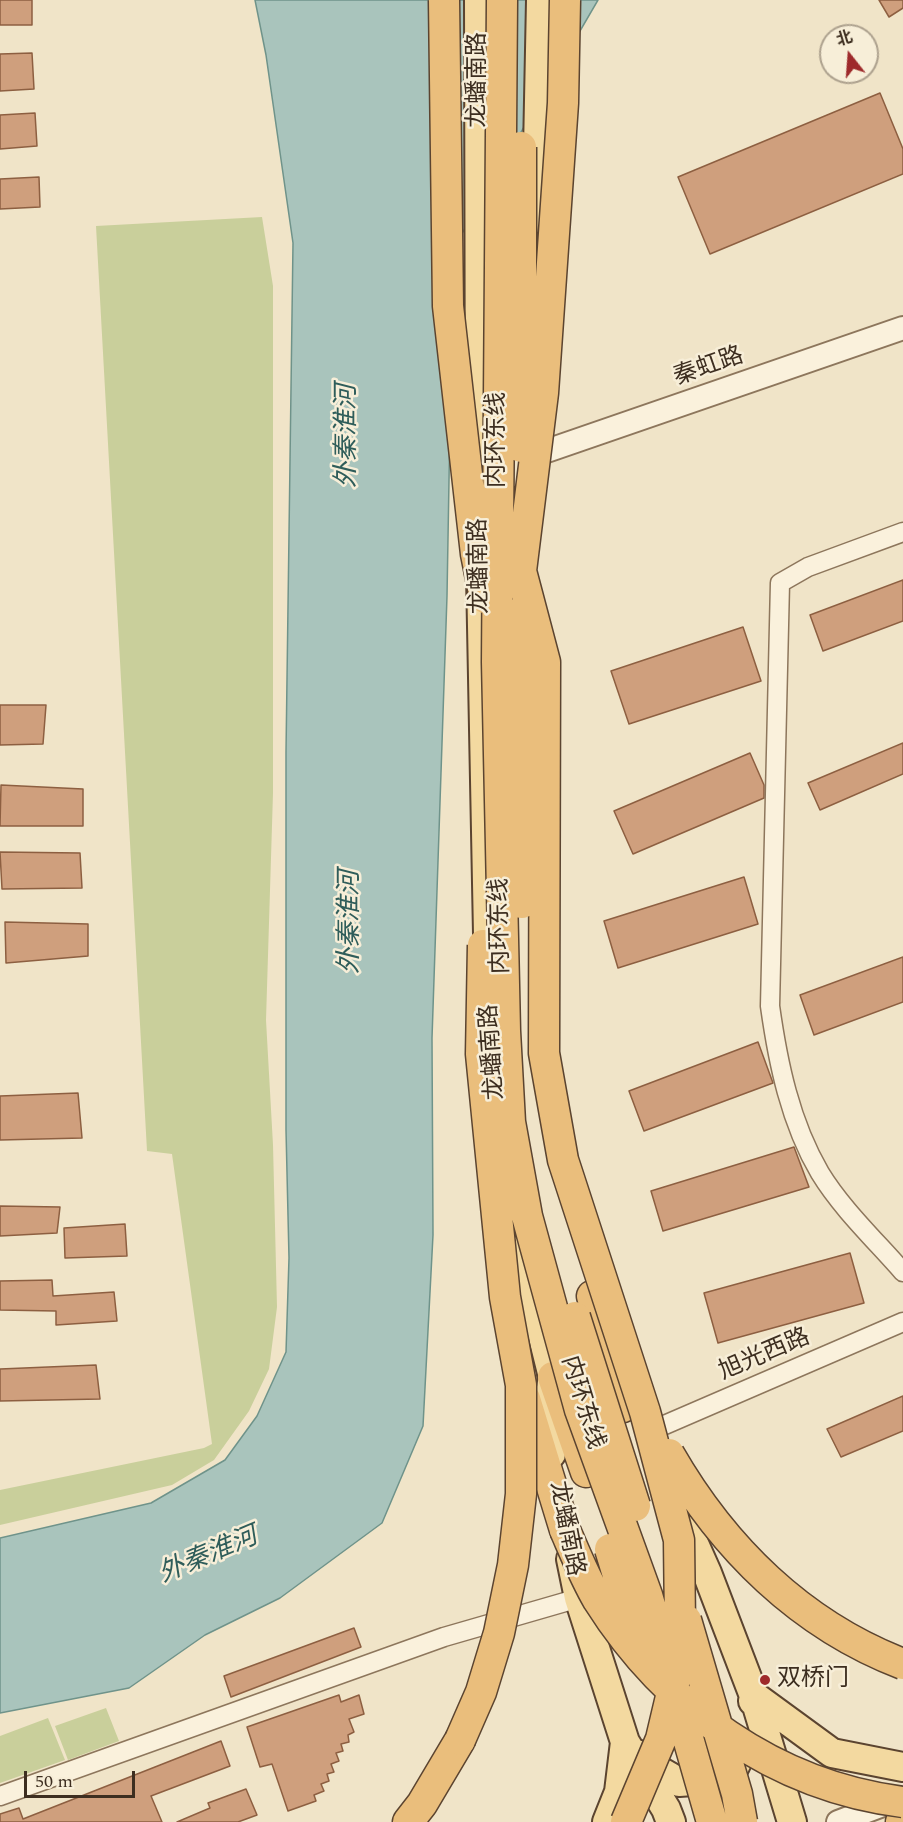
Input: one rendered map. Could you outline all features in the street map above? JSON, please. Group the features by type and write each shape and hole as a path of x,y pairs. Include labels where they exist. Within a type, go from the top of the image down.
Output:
{"highway":[{"path":"444,0 448,306 476,554 497,662"},
{"name":"内环东线","path":"502,0 497,662 505,1031 510,1122 527,1215 580,1410 647,1595 712,1822"},
{"name":"内环东线","path":"522,0 521,571 525,1087 537,1174 575,1316 621,1459 727,1822"},
{"path":"565,0 563,103 546,359 521,571 545,662 544,1053 562,1160 638,1417 737,1794 742,1822"},
{"path":"498,782 484,882 481,1054 505,1297 521,1385 565,1530 597,1597 620,1632 648,1666 691,1710 744,1747 798,1775 847,1791 903,1802"},
{"path":"592,1296 638,1417 679,1540 680,1624 674,1684 661,1739 626,1822"},
{"path":"553,1377 586,1472 652,1687 697,1822"},
{"path":"408,1822 422,1804 460,1740 481,1692 499,1634 513,1565 521,1494 521,1385"},
{"path":"638,1417 725,1537 756,1570 789,1600 830,1629 903,1664"}],"main road":[{"name":"龙蟠南路","path":"479,0 479,457 482,724 492,1064 514,1222 553,1377 546,1416 555,1483 579,1598 625,1742 666,1809 671,1822"},
{"name":"龙蟠南路","path":"541,0 532,456 529,896 536,974 539,1104 559,1194 592,1296"},
{"path":"479,457 532,456"},
{"path":"638,1417 707,1573 754,1696 792,1822"},
{"path":"625,1742 660,1772 679,1782 707,1780 735,1766 748,1738 754,1696"},
{"path":"754,1696 832,1753 903,1767"},
{"path":"607,1822 619,1792 625,1742"}],"street":[{"name":"秦虹路","path":"532,456 903,328"},
{"path":"903,532 808,567 780,583 770,1006 776,1048 794,1119 820,1173 903,1272"},
{"name":"旭光西路","path":"638,1417 903,1322"},
{"path":"0,1796 444,1637 579,1598"},
{"path":"838,1822 903,1797"}],"green space":[{"path":"262,217 273,286 273,793 266,1020 273,1145 277,1307 269,1369 249,1411 214,1460 172,1485 0,1525 0,1490 204,1448 212,1444 172,1154 147,1151 96,226"},
{"path":"106,1708 119,1741 68,1760 55,1726"},
{"path":"48,1718 65,1760 0,1783 0,1736"}],"water":[{"name":"外秦淮河","path":"255,0 598,0 453,249 447,596 432,1038 433,1235 423,1426 382,1523 280,1598 205,1635 129,1688 0,1713 0,1538 151,1503 225,1460 257,1416 286,1352 289,1258 286,1130 286,752 293,243 266,55"}],"building":[{"path":"0,0 32,0 32,25 0,25"},
{"path":"879,0 903,0 903,8 889,17"},
{"path":"32,53 34,89 0,91 0,54"},
{"path":"880,93 903,149 903,174 710,254 678,177"},
{"path":"35,113 37,146 0,149 0,115"},
{"path":"39,177 40,207 0,209 0,179"},
{"path":"903,580 903,621 823,651 810,615"},
{"path":"743,627 761,681 629,724 611,671"},
{"path":"0,705 46,705 43,744 0,745"},
{"path":"903,743 903,774 820,810 808,783"},
{"path":"750,753 764,785 764,798 633,854 614,811"},
{"path":"1,785 83,789 83,826 0,826"},
{"path":"0,852 80,853 82,888 2,889"},
{"path":"744,877 758,924 618,968 604,921"},
{"path":"5,922 88,924 88,956 6,963"},
{"path":"903,957 903,1002 814,1035 800,995"},
{"path":"758,1042 773,1083 644,1131 629,1091"},
{"path":"78,1093 82,1138 0,1140 0,1096"},
{"path":"794,1147 809,1187 663,1231 651,1191"},
{"path":"0,1206 60,1207 57,1233 0,1236"},
{"path":"125,1224 127,1256 65,1258 64,1228"},
{"path":"850,1253 864,1303 718,1343 704,1293"},
{"path":"52,1280 53,1296 114,1292 117,1321 56,1325 56,1311 0,1310 0,1281"},
{"path":"96,1365 100,1399 0,1401 0,1369"},
{"path":"903,1396 903,1431 841,1457 827,1429"},
{"path":"354,1628 361,1647 231,1697 224,1676"},
{"path":"339,1695 341,1702 359,1695 364,1714 349,1719 354,1732 348,1735 349,1742 341,1744 343,1751 336,1753 339,1761 331,1764 334,1772 327,1774 329,1781 321,1784 324,1791 314,1795 316,1801 288,1811 272,1764 260,1767 247,1727"},
{"path":"221,1741 230,1766 151,1796 162,1822 0,1822 0,1814 19,1808 23,1819"},
{"path":"246,1789 257,1815 238,1822 177,1822 210,1808 208,1803"}],"place":[{"name":"双桥门","path":"765,1680"}]}
